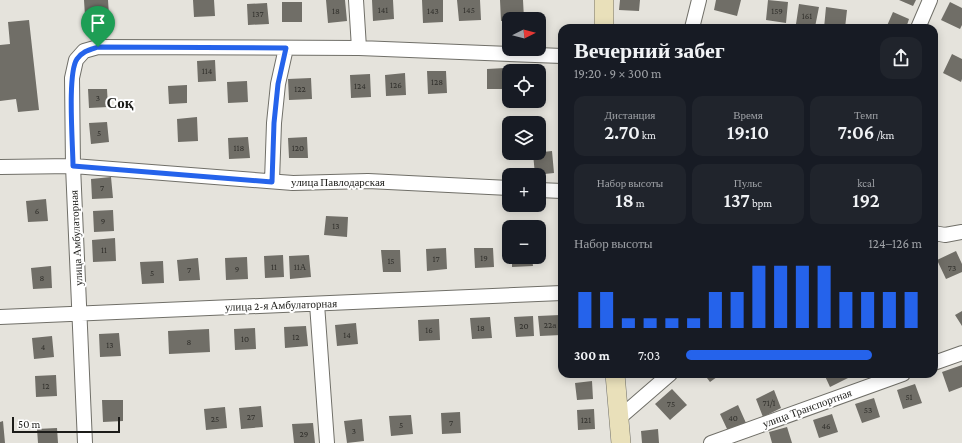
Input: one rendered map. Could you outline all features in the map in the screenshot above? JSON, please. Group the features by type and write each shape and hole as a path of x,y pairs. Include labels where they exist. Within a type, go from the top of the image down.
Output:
{"main road":[{"path":"604,0 604,24"},
{"path":"615,378 620,443"}],"street":[{"path":"356,0 359,48"},
{"path":"693,24 699,0"},
{"path":"920,24 930,0"},
{"name":"улица Амбулаторная","path":"86,443 73,166 72,78 76,60 84,51 98,47 286,48"},
{"path":"272,182 274,123 278,84 286,48 359,48 558,56"},
{"name":"улица Павлодарская","path":"0,167 73,166 272,182 293,183 368,181 502,188"},
{"path":"546,190 558,191"},
{"path":"938,234 945,235 962,232"},
{"name":"улица 2-я Амбулаторная","path":"0,317 558,293"},
{"path":"317,304 327,443"},
{"path":"938,362 962,353"},
{"path":"618,419 665,378"},
{"name":"улица Транспортная","path":"711,443 892,378"}],"building":[{"path":"84,0 108,0 110,31 86,32"},
{"path":"193,0 214,0 215,16 194,17"},
{"path":"326,0 345,0 347,21 328,23"},
{"path":"372,0 393,0 394,19 373,21"},
{"path":"422,0 443,0 443,22 423,23"},
{"path":"457,0 480,0 481,20 459,21"},
{"path":"500,0 523,0 524,12 502,12 501,21"},
{"path":"620,0 640,0 639,11 619,10"},
{"path":"716,0 741,0 737,16 714,10"},
{"path":"768,0 788,2 786,23 766,20"},
{"path":"899,0 916,0 913,6"},
{"path":"282,2 302,2 302,22 282,22"},
{"path":"950,2 962,8 962,25 960,29 941,20"},
{"path":"267,3 269,24 248,25 247,4"},
{"path":"799,4 819,7 816,24 796,24"},
{"path":"826,7 847,10 845,24 824,24"},
{"path":"893,12 909,19 907,24 888,24"},
{"path":"29,20 39,110 18,112 16,99 0,101 0,45 10,44 8,22"},
{"path":"952,54 962,59 961,82 943,73"},
{"path":"215,60 216,81 198,82 197,61"},
{"path":"502,68 502,89 487,89 487,69"},
{"path":"427,71 446,71 447,93 428,94"},
{"path":"405,73 406,95 386,96 385,75"},
{"path":"370,74 371,97 351,98 350,75"},
{"path":"311,78 312,99 289,100 288,79"},
{"path":"247,81 248,102 228,103 227,82"},
{"path":"187,85 187,103 169,104 168,86"},
{"path":"88,89 107,89 108,107 89,108"},
{"path":"197,117 198,141 178,142 177,119"},
{"path":"107,122 109,142 91,144 89,123"},
{"path":"248,137 250,158 229,159 228,138"},
{"path":"307,137 308,158 289,158 288,138"},
{"path":"552,151 554,173 546,174 546,168 534,168 534,160 546,160 546,152"},
{"path":"111,177 113,198 92,199 91,179"},
{"path":"46,199 48,221 28,222 26,201"},
{"path":"113,210 114,231 94,232 93,211"},
{"path":"326,216 348,217 347,237 324,235"},
{"path":"115,238 116,261 93,262 92,240"},
{"path":"446,248 447,269 427,271 426,249"},
{"path":"474,248 493,248 494,267 475,268"},
{"path":"381,250 400,250 401,272 383,272"},
{"path":"956,251 962,264 962,272 946,279 938,260"},
{"path":"283,255 284,277 265,278 264,256"},
{"path":"309,255 311,277 290,279 289,256"},
{"path":"247,257 248,279 226,280 225,258"},
{"path":"198,258 200,280 179,281 177,260"},
{"path":"163,261 164,283 142,284 140,262"},
{"path":"512,264 533,264 533,266 512,267"},
{"path":"51,266 52,288 33,289 31,268"},
{"path":"962,311 962,326 955,315"},
{"path":"558,315 558,335 540,336 538,316"},
{"path":"533,316 534,336 516,337 514,317"},
{"path":"490,317 492,338 472,339 470,318"},
{"path":"439,319 440,340 419,341 418,320"},
{"path":"356,323 358,344 337,346 335,325"},
{"path":"306,326 308,346 285,348 284,327"},
{"path":"255,328 256,349 235,350 234,329"},
{"path":"209,329 210,352 169,354 168,331"},
{"path":"119,333 121,356 100,357 99,334"},
{"path":"52,336 54,357 34,359 32,338"},
{"path":"962,365 962,387 949,392 942,372"},
{"path":"56,375 57,396 36,397 35,376"},
{"path":"707,378 716,378 710,382"},
{"path":"826,378 848,378 830,387"},
{"path":"592,381 593,399 577,400 575,383"},
{"path":"915,384 922,403 903,409 897,390"},
{"path":"672,389 687,405 670,420 655,404"},
{"path":"774,390 781,408 763,417 756,399"},
{"path":"874,398 880,417 862,423 855,404"},
{"path":"102,400 123,400 123,421 103,422"},
{"path":"738,405 746,423 728,431 720,414"},
{"path":"261,406 263,427 241,429 239,408"},
{"path":"225,407 227,428 206,430 204,409"},
{"path":"594,409 595,429 578,430 577,410"},
{"path":"460,412 461,433 442,434 441,413"},
{"path":"832,414 838,432 819,438 813,420"},
{"path":"411,415 413,434 391,436 389,416"},
{"path":"362,419 364,441 347,443 344,421"},
{"path":"3,421 5,443 0,443 0,422"},
{"path":"313,423 315,443 294,443 292,424"},
{"path":"787,427 792,443 772,443 769,432"},
{"path":"57,428 58,443 38,443 37,429"},
{"path":"658,429 659,443 642,443 641,431"}],"district":[{"name":"Соқ","path":"120,103"}],"route":[{"path":"98,47 286,48 278,84 274,123 272,182 73,166 72,78 76,60 84,51 98,47"}]}
